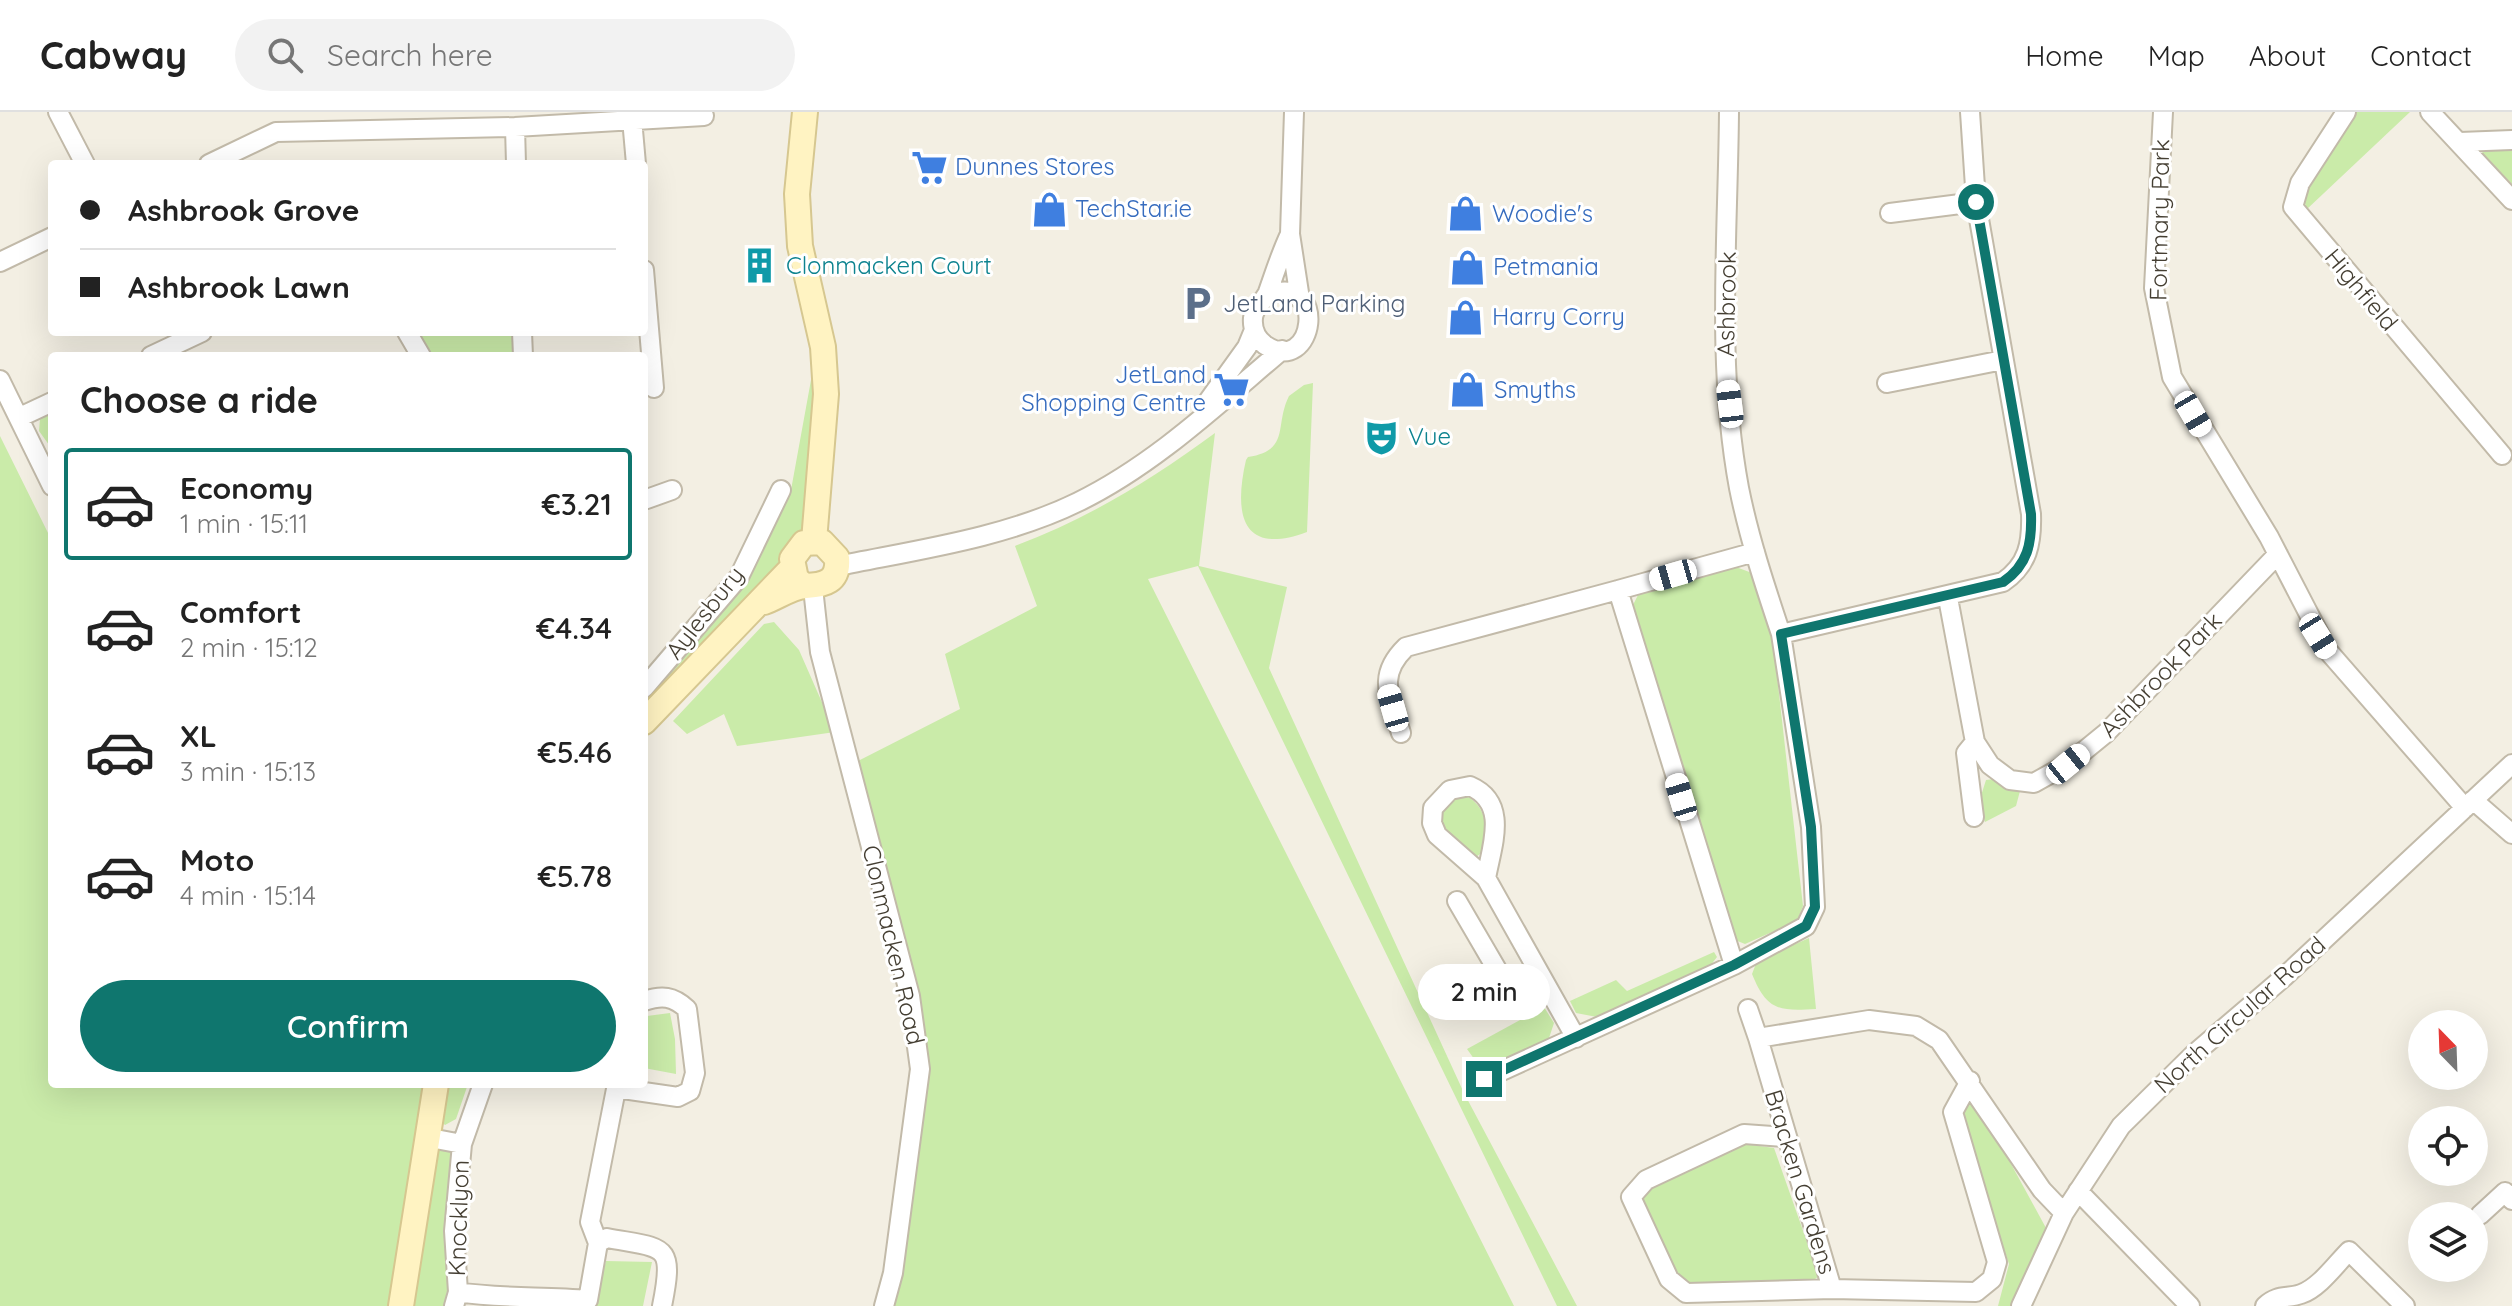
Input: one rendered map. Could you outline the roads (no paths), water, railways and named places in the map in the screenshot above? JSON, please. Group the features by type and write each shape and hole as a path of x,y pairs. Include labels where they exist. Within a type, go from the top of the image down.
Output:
{"street":[{"path":"58,112 83,160"},
{"path":"805,112 797,194 800,246 823,347 826,394 814,541"},
{"path":"838,566 1016,526 1077,503 1143,463 1282,350 1296,346 1308,333 1310,314 1300,299 1290,234 1294,112"},
{"name":"Ashbrook","path":"1484,1079 1734,965 1806,926 1815,907 1811,827 1781,634 1755,552 1739,487 1727,376 1729,112"},
{"path":"1781,634 1948,598 2003,582 2016,573 2030,548 2031,514 1976,202 1970,112"},
{"name":"Fortmary Park","path":"2163,112 2154,281 2167,362 2180,392 2278,554 2328,651 2469,804 2512,834"},
{"name":"Highfield","path":"2346,112 2300,183 2293,207 2502,455"},
{"path":"2430,112 2512,200"},
{"path":"246,156 276,132 515,127 704,116"},
{"path":"632,119 636,160"},
{"path":"515,127 516,160"},
{"path":"2460,142 2512,140"},
{"path":"1890,213 1976,202"},
{"path":"1185,431 1218,390 1254,330 1253,316 1266,296 1290,234"},
{"path":"0,262 48,239"},
{"path":"1266,296 1282,292 1300,299"},
{"path":"648,317 654,388"},
{"path":"1254,330 1269,348 1282,350"},
{"path":"1887,383 2003,360"},
{"path":"0,380 48,472"},
{"path":"20,417 48,404"},
{"path":"648,499 672,490"},
{"name":"Aylesbury","path":"648,683 739,577 781,490"},
{"path":"803,581 796,550 814,541 828,546 838,566"},
{"path":"1401,733 1386,682 1391,662 1406,647 1755,552"},
{"name":"Ashbrook Park","path":"1990,765 2010,780 2034,783 2068,764 2106,733 2278,554"},
{"path":"648,718 758,604 803,581 830,582 838,566"},
{"name":"Clonmacken Road","path":"803,581 910,996 920,1069 893,1273 884,1306"},
{"path":"1618,590 1734,965"},
{"path":"1948,598 1975,742 1990,765 1970,787"},
{"path":"1974,817 1966,753 1975,742"},
{"name":"North Circular Road","path":"2021,1306 2064,1213 2121,1126 2512,764"},
{"path":"1486,878 1497,820 1490,800 1470,786 1450,790 1433,808 1432,823 1437,835 1486,878 1576,1038"},
{"path":"1457,901 1520,1009"},
{"path":"1488,955 1520,937"},
{"name":"Knocklyon","path":"627,1088 678,1097 690,1091 695,1073 687,1009 676,999 657,996 648,999"},
{"name":"Bracken Gardens","path":"1748,1009 1832,1289 1976,1292 1992,1279 1997,1262 1953,1112 1970,1081"},
{"path":"1758,1038 1869,1020 1916,1026 1939,1040 2042,1190 2064,1213"},
{"path":"401,1306 425,1137 435,1088"},
{"name":"Knocklyon","path":"482,1088 462,1144 454,1231 456,1299 527,1294 587,1303 598,1243 590,1222 616,1088"},
{"path":"1785,1137 1744,1134 1646,1180 1631,1197 1669,1279 1686,1293 1832,1289"},
{"name":"Knocklyon","path":"425,1137 462,1144"},
{"path":"2078,1191 2190,1306"},
{"path":"2488,1209 2510,1192"},
{"path":"598,1243 607,1238 657,1247 665,1254 670,1267 662,1306"},
{"path":"2265,1306 2279,1296 2299,1295 2309,1289 2349,1251 2405,1306"}],"place":[{"name":"Dunnes Stores","path":"929,167"},
{"name":"TechStar.ie","path":"1049,209"},
{"name":"Woodie's","path":"1466,214"},
{"name":"Clonmacken Court","path":"760,266"},
{"name":"Petmania","path":"1467,267"},
{"name":"JetLand Parking","path":"1197,304"},
{"name":"Harry Corry","path":"1466,317"},
{"name":"JetLand Shopping Centre","path":"1232,389"},
{"name":"Smyths","path":"1468,390"},
{"name":"Vue","path":"1382,437"}]}
